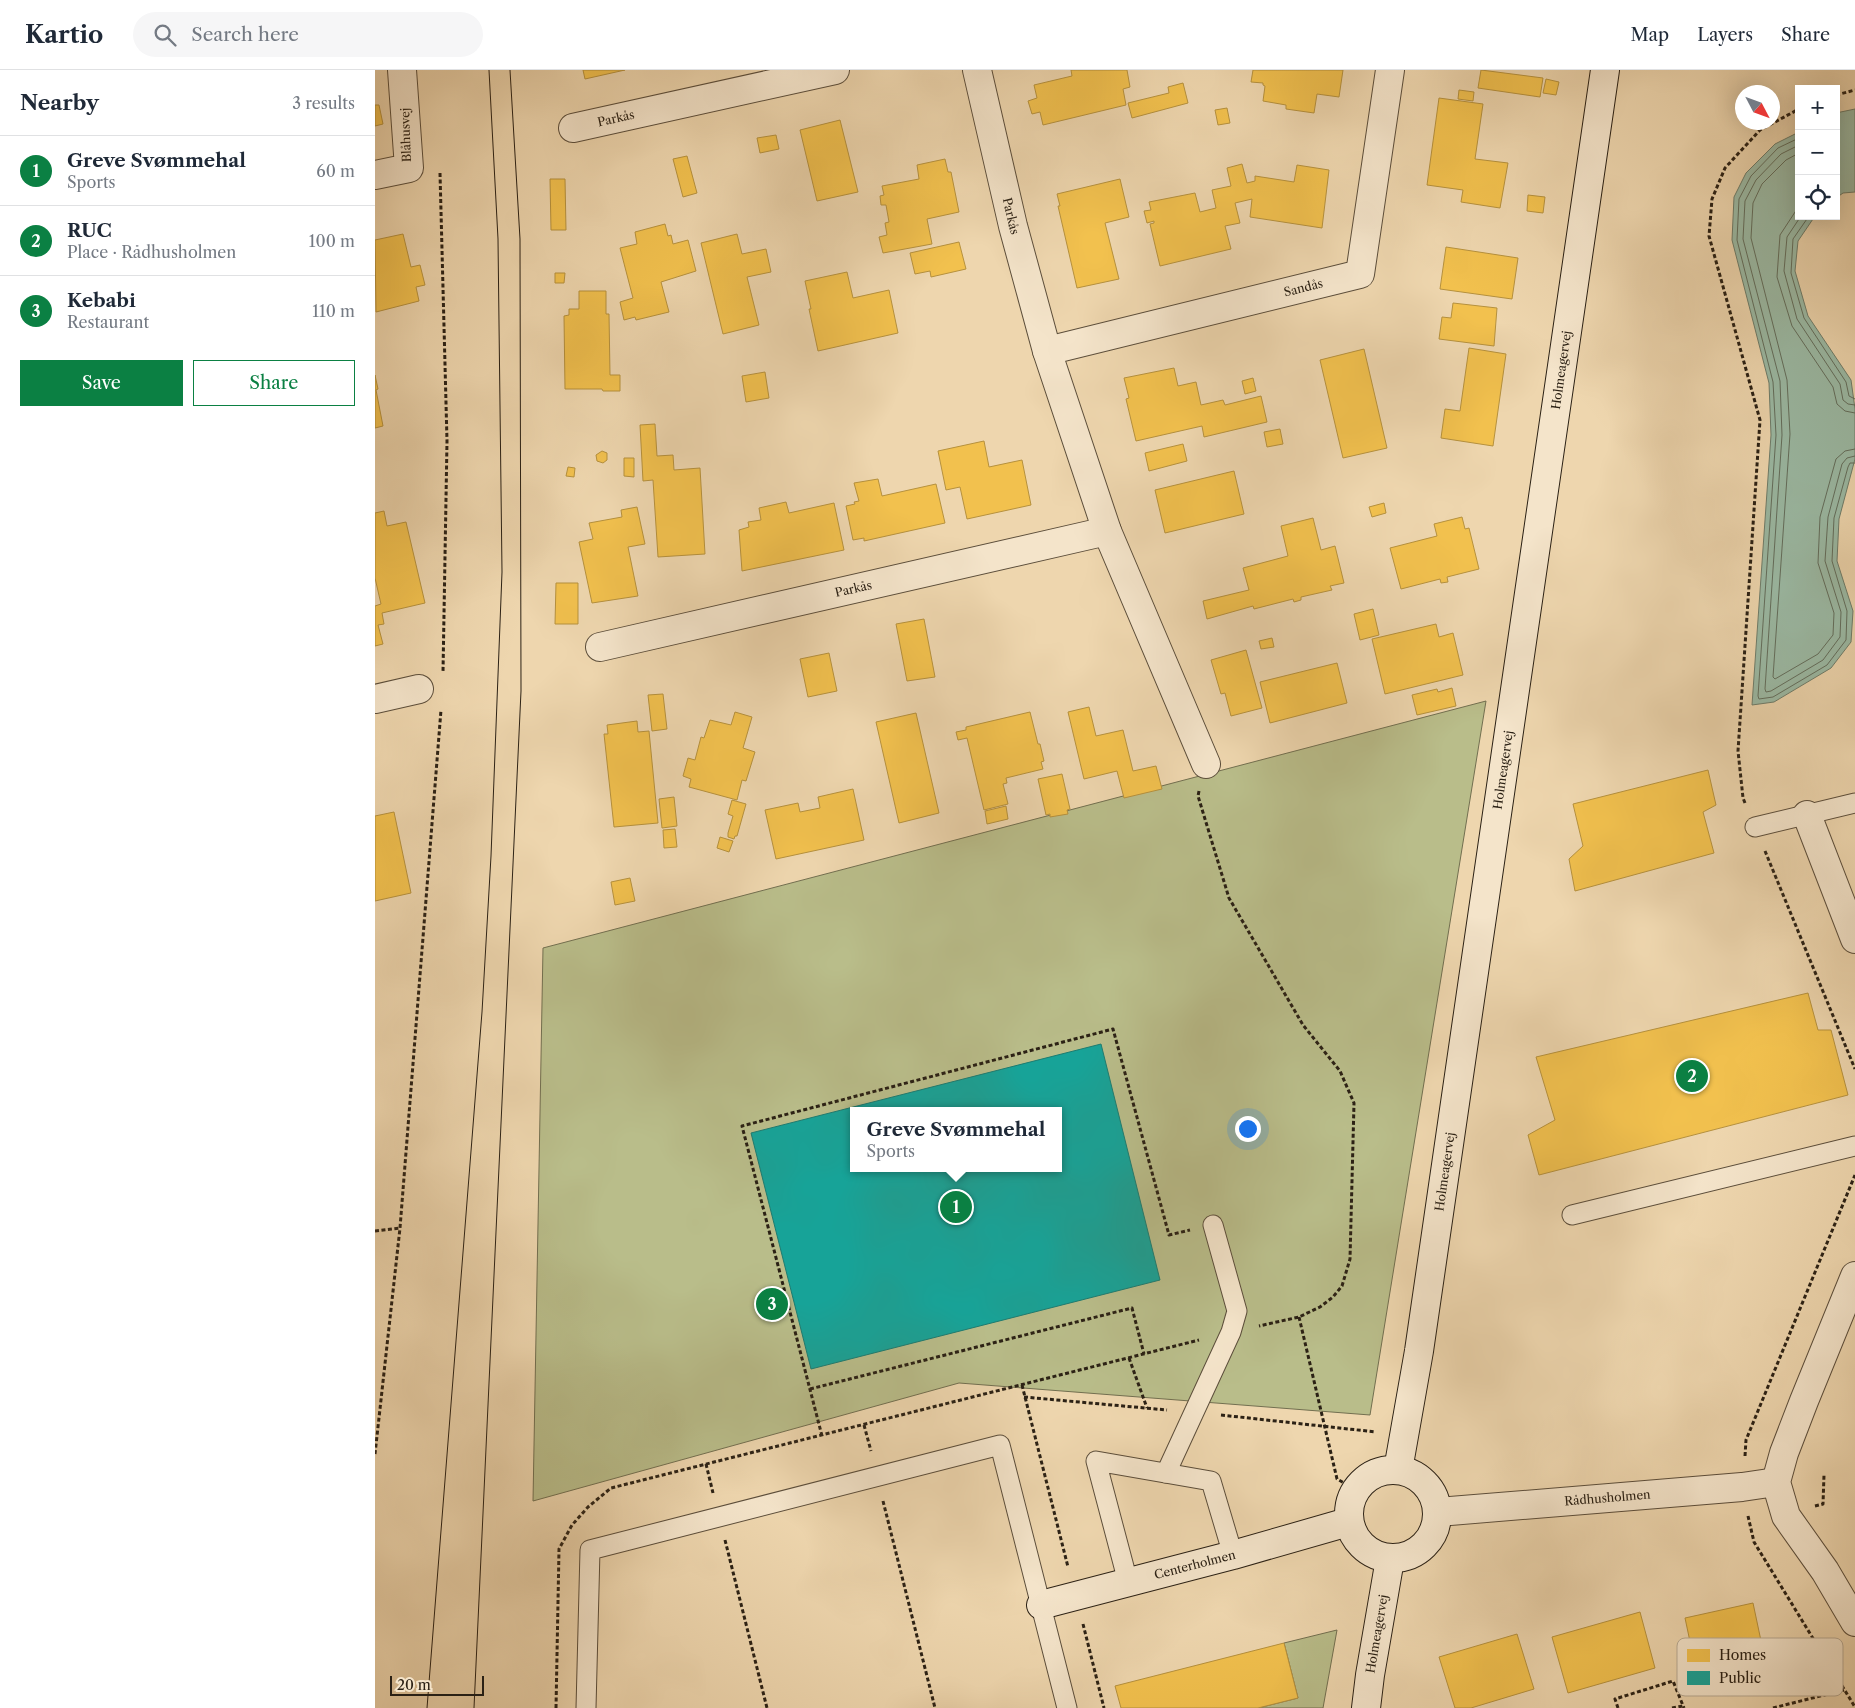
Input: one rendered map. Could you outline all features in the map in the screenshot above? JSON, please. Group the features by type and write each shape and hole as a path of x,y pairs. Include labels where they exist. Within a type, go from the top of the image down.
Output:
{"street":[{"name":"Blåhusvej","path":"375,175 409,168 402,70"},
{"name":"Parkås","path":"573,128 835,70"},
{"name":"Parkås","path":"977,70 1013,226 1047,351 1107,532 1206,764"},
{"name":"Sandås","path":"1047,351 1360,274 1390,70"},
{"name":"Holmeagervej","path":"1398,1470 1419,1352 1605,70"},
{"name":"Parkås","path":"600,647 1107,532"},
{"path":"375,699 419,689"},
{"path":"1807,815 1847,894 1855,939"},
{"path":"1855,1276 1804,1400 1784,1453 1776,1482 1785,1516 1825,1571 1855,1622"},
{"path":"1398,1470 1413,1474 1426,1484 1434,1497 1438,1512 1436,1527 1429,1540 1419,1551 1405,1557 1391,1559 1376,1556 1363,1548 1353,1536 1348,1522 1349,1505 1355,1489 1367,1478 1382,1471 1398,1470"},
{"name":"Rådhusholmen","path":"1438,1512 1742,1487 1776,1482"},
{"name":"Centerholmen","path":"1041,1604 1233,1555 1348,1522"},
{"name":"Holmeagervej","path":"1366,1708 1391,1559"}],"lane":[{"path":"1755,827 1855,803"},
{"path":"1571,1215 1855,1146"},
{"path":"1166,1473 1231,1332 1237,1312 1213,1225"},
{"path":"586,1708 590,1550 1000,1445 1067,1708"},
{"path":"1128,1582 1096,1461 1211,1481 1233,1555"}],"path":[{"path":"1840,94 1855,90"},
{"path":"1795,112 1760,130 1725,168 1712,199 1709,236 1760,420 1738,751 1743,798 1855,1069"},
{"path":"440,167 447,441 443,674"},
{"path":"375,1454 399,1228 441,703"},
{"path":"556,1708 559,1549 572,1525 588,1507 611,1488 1231,1332 1299,1317 1320,1307 1333,1297 1341,1286 1350,1259 1354,1103 1339,1072 1303,1024 1229,898 1198,796 1206,764"},
{"path":"822,1436 742,1126 1113,1029 1169,1235 1213,1225"},
{"path":"375,1231 399,1228"},
{"path":"810,1389 1132,1308 1144,1354"},
{"path":"1299,1317 1337,1479 1355,1489"},
{"path":"1129,1358 1147,1408"},
{"path":"1021,1385 1104,1708"},
{"path":"864,1425 935,1708"},
{"path":"706,1464 767,1708"},
{"path":"1618,1708 1615,1699 1673,1681 1677,1691"},
{"path":"1773,1708 1820,1696"},
{"path":"1672,1708 1683,1707"}],"shaded area":[{"path":"1486,701 1370,1415 959,1383 533,1501 543,948"},
{"path":"1337,1630 1323,1708 1258,1708 1298,1698 1284,1643"}],"water":[{"path":"1855,109 1855,192 1840,195 1840,130 1840,112"},
{"path":"1795,134 1795,220 1812,220 1798,241 1795,271 1808,316 1851,380 1855,409 1855,459 1839,519 1837,561 1853,611 1851,642 1831,668 1774,702 1752,705 1771,435 1769,383 1732,240 1734,197 1746,173 1775,144"}],"building: Homes":[{"path":"583,70 625,70 585,79"},
{"path":"1071,70 1127,70 1130,87 1123,89 1126,105 1043,125 1040,112 1032,114 1028,101 1037,98 1034,85 1072,76"},
{"path":"1253,70 1343,70 1339,97 1317,94 1314,113 1286,109 1286,105 1263,101 1265,86 1263,83 1251,82"},
{"path":"1481,70 1543,78 1540,97 1478,88"},
{"path":"1546,79 1559,82 1556,95 1543,93"},
{"path":"1183,83 1188,103 1132,118 1128,103 1169,93 1168,87"},
{"path":"1459,90 1474,92 1473,101 1458,99"},
{"path":"1439,98 1483,104 1475,159 1508,163 1500,208 1461,202 1463,190 1427,185"},
{"path":"375,105 379,105 383,124 375,126"},
{"path":"1227,108 1230,123 1218,125 1215,110"},
{"path":"840,120 858,192 817,201 800,130"},
{"path":"776,135 779,149 760,153 757,138"},
{"path":"687,156 697,193 683,197 673,159"},
{"path":"945,159 948,172 951,172 959,212 927,219 932,244 883,253 879,237 887,235 885,223 889,222 886,205 881,205 880,196 884,195 882,186 919,179 917,165"},
{"path":"1242,164 1247,183 1255,181 1255,176 1294,182 1297,165 1329,170 1322,228 1250,217 1252,199 1235,203 1240,223 1225,226 1231,249 1160,266 1150,224 1154,223 1154,221 1147,223 1144,211 1151,210 1149,202 1195,193 1200,212 1216,208 1212,190 1231,186 1227,168"},
{"path":"550,179 565,179 566,230 551,230"},
{"path":"1120,179 1129,217 1105,223 1119,279 1077,288 1058,206 1060,206 1057,194"},
{"path":"1528,195 1545,197 1543,213 1527,211"},
{"path":"665,224 668,236 671,235 673,244 688,240 696,271 661,282 669,312 636,320 635,317 624,320 620,302 633,298 620,248 637,244 635,232"},
{"path":"403,234 411,267 420,265 425,285 416,287 419,301 376,312 375,240"},
{"path":"737,234 742,254 766,249 771,272 747,277 759,325 723,334 701,243"},
{"path":"959,242 966,269 931,277 930,271 915,274 910,253"},
{"path":"1446,247 1518,258 1512,299 1440,289"},
{"path":"847,272 853,298 889,290 898,333 818,351 805,281"},
{"path":"555,273 565,273 564,283 555,283"},
{"path":"579,291 606,291 606,314 609,314 610,375 620,375 620,391 565,389 564,316 569,315 569,309 579,309"},
{"path":"1453,303 1497,308 1494,346 1439,339 1442,317 1451,318"},
{"path":"1469,348 1506,354 1493,446 1441,438 1445,409 1460,411"},
{"path":"1364,349 1387,448 1343,458 1320,360"},
{"path":"1174,368 1178,386 1196,382 1201,405 1223,400 1225,405 1261,396 1267,422 1204,437 1202,426 1136,441 1126,399 1129,398 1124,378"},
{"path":"765,372 769,398 746,402 742,376"},
{"path":"375,375 383,426 375,428"},
{"path":"1253,378 1256,391 1245,394 1242,381"},
{"path":"655,424 657,456 673,455 674,470 700,468 705,554 658,557 653,480 643,481 640,425"},
{"path":"1280,429 1283,444 1267,447 1264,432"},
{"path":"984,441 989,467 1022,460 1031,505 967,519 960,487 946,490 938,451"},
{"path":"1183,444 1187,461 1149,471 1145,453"},
{"path":"602,451 607,453 607,460 603,463 597,461 596,455"},
{"path":"624,458 634,458 634,477 624,476"},
{"path":"568,467 575,468 574,477 566,476"},
{"path":"1234,471 1244,514 1165,533 1155,490"},
{"path":"878,479 882,496 936,484 945,523 864,541 864,538 853,540 846,506 859,501 854,483"},
{"path":"786,502 789,513 834,503 844,550 742,571 739,530 749,527 748,522 761,520 759,508"},
{"path":"1384,503 1386,513 1372,517 1369,507"},
{"path":"637,507 645,544 628,547 638,596 592,603 579,542 593,539 589,523 622,517 621,510"},
{"path":"384,511 387,526 406,522 425,603 382,613 384,624 378,625 383,644 375,646 375,606 381,604 375,578 375,513"},
{"path":"1462,517 1465,529 1469,528 1479,569 1447,577 1448,582 1441,583 1440,579 1401,589 1390,548 1437,536 1434,524"},
{"path":"1313,518 1321,550 1335,546 1344,583 1330,586 1332,590 1301,597 1301,600 1294,602 1293,599 1254,609 1253,606 1207,619 1203,601 1249,590 1243,568 1288,556 1281,526"},
{"path":"556,583 578,583 578,624 555,624"},
{"path":"1373,609 1379,635 1360,640 1354,614"},
{"path":"924,619 935,677 907,681 896,624"},
{"path":"1436,624 1439,637 1453,633 1463,675 1385,694 1372,639"},
{"path":"1272,638 1274,647 1261,649 1259,641"},
{"path":"1246,650 1262,708 1231,716 1225,693 1221,694 1211,660"},
{"path":"829,653 837,691 808,697 800,659"},
{"path":"1337,663 1347,703 1270,723 1260,682"},
{"path":"1452,688 1456,706 1417,715 1412,695 1437,689 1438,692"},
{"path":"663,694 667,729 652,731 648,695"},
{"path":"1089,707 1096,736 1123,730 1133,771 1156,766 1162,789 1124,798 1117,771 1084,779 1068,712"},
{"path":"735,712 752,717 743,748 755,752 746,781 742,780 737,800 689,787 691,779 683,776 688,758 695,760 701,737 704,738 710,720 731,725"},
{"path":"1030,712 1044,761 1041,762 1043,769 1006,778 1007,783 1003,784 1008,804 984,810 967,738 958,740 956,732 966,730 966,727"},
{"path":"916,713 939,813 899,823 876,722"},
{"path":"637,721 638,732 649,731 658,823 614,827 604,734 608,734 607,725"},
{"path":"1708,770 1716,805 1703,812 1714,853 1575,891 1569,859 1583,846 1573,804"},
{"path":"1062,774 1070,809 1067,810 1068,814 1050,817 1050,814 1046,815 1038,779"},
{"path":"853,789 864,840 776,859 765,810 798,803 800,812 820,808 818,797"},
{"path":"674,797 677,826 662,828 659,799"},
{"path":"732,800 746,804 737,836 734,839 728,837 733,816 728,814"},
{"path":"1006,806 1008,819 987,824 985,811"},
{"path":"394,812 411,893 375,901 375,816"},
{"path":"675,829 677,847 664,848 663,830"},
{"path":"720,837 733,841 729,852 717,848"},
{"path":"630,878 635,901 615,905 611,882"},
{"path":"1808,993 1818,1030 1831,1030 1848,1095 1539,1175 1528,1135 1555,1120 1536,1057"},
{"path":"1753,1603 1760,1638 1689,1638 1685,1618"},
{"path":"1640,1612 1655,1668 1568,1693 1552,1637"},
{"path":"1517,1634 1534,1689 1471,1708 1455,1708 1439,1657"},
{"path":"1284,1643 1298,1698 1258,1708 1121,1708 1115,1686"}],"building: Public":[{"path":"1101,1044 1160,1280 811,1369 751,1133 850,1108 850,1172 1062,1172 1062,1107 853,1107"}],"tram line":[{"path":"427,1708 482,1012 491,856 502,572 498,239 489,70"},
{"path":"474,1708 521,691 520,239 510,70"}],"place":[{"name":"RUC","path":"1692,1076"},
{"name":"Greve Svømmehal","path":"956,1207"},
{"name":"Kebabi","path":"772,1304"}]}
